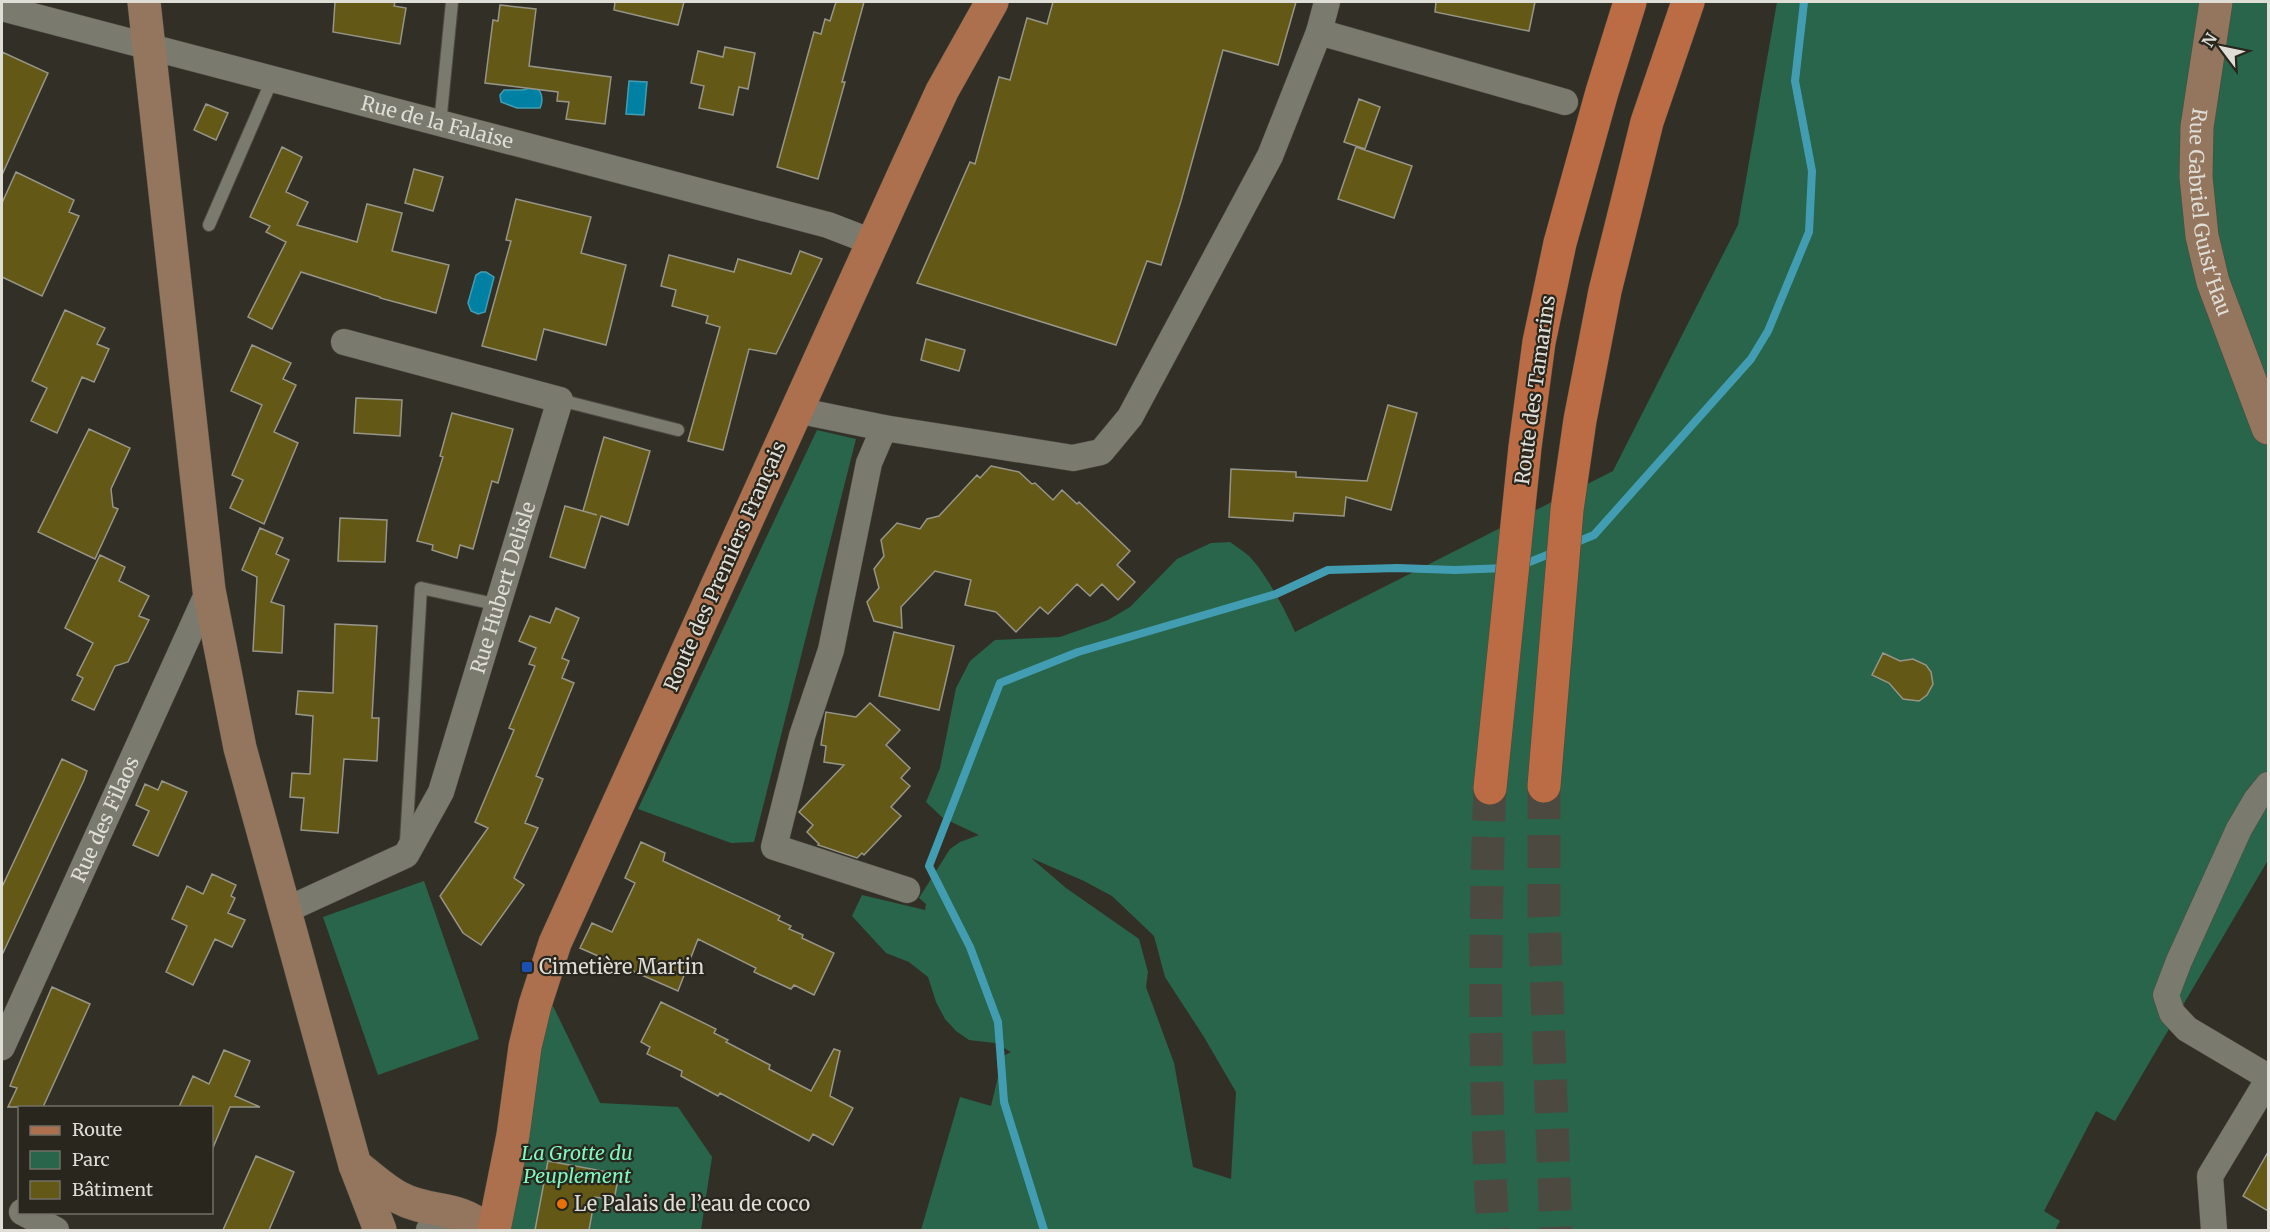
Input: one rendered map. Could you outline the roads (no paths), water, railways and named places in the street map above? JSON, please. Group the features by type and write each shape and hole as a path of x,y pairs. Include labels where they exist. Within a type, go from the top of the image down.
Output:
{"highway":[{"name":"Route des Tamarins","path":"1490,788 1525,447 1539,342 1560,243 1630,2"},
{"path":"1544,786 1567,510 1580,420 1605,291 1647,122 1688,2"}],"main road":[{"path":"144,2 209,590 240,748 355,1165 380,1230"},
{"name":"Route des Premiers Français","path":"468,1226 513,1135 525,1047 535,1005 555,944 942,91 976,2"},
{"name":"Route des Premiers Français","path":"942,91 992,2"},
{"name":"Rue Gabriel Guist'Hau","path":"2216,2 2198,127 2196,177 2201,224 2213,282 2267,422"},
{"path":"355,1165 401,1199 468,1226"}],"street":[{"path":"796,410 884,428 1073,458 1101,452 1130,417 1270,156 1319,32 1327,2"},
{"name":"Rue de la Falaise","path":"2,8 828,225 873,242"},
{"path":"1319,32 1565,102"},
{"path":"344,342 560,400"},
{"name":"Rue Hubert Delisle","path":"406,855 441,792 560,400"},
{"path":"884,428 869,463 831,650 802,735 774,847 907,890"},
{"name":"Rue des Filaos","path":"2,1047 209,590"},
{"path":"2214,1230 2210,1176 2268,1078 2187,1029 2172,1012 2166,995 2239,829 2268,785"},
{"path":"284,911 406,855"},
{"path":"2,1201 18,1210"},
{"path":"25,1214 56,1230"}],"lane":[{"path":"441,124 452,2"},
{"path":"209,225 272,80"},
{"path":"560,400 678,429"},
{"path":"406,855 421,588 499,605"}],"water":[{"path":"629,81 647,82 644,115 626,114"},
{"path":"533,87 538,89 542,96 540,108 517,108 501,102 500,95 504,90 523,90"},
{"path":"481,272 494,277 485,312 478,314 471,311 468,303 476,275"}],"waterway":[{"path":"1572,544 1594,535 1751,359 1768,331 1809,232 1812,171 1795,81 1804,2"},
{"path":"1522,565 1557,551"},
{"path":"1044,1230 1004,1102 998,1022 970,947 929,866 1000,683 1078,652 1276,594 1328,570 1506,568"}],"tunnel":[{"path":"1544,786 1544,915 1556,1230"},
{"path":"1490,788 1486,1009 1493,1230"}],"place":[{"name":"Cimetière Martin","path":"527,967"},
{"name":"Le Palais de l’eau de coco","path":"562,1204"}],"park label":[{"name":"La Grotte du Peuplement","path":"577,1164"}]}
